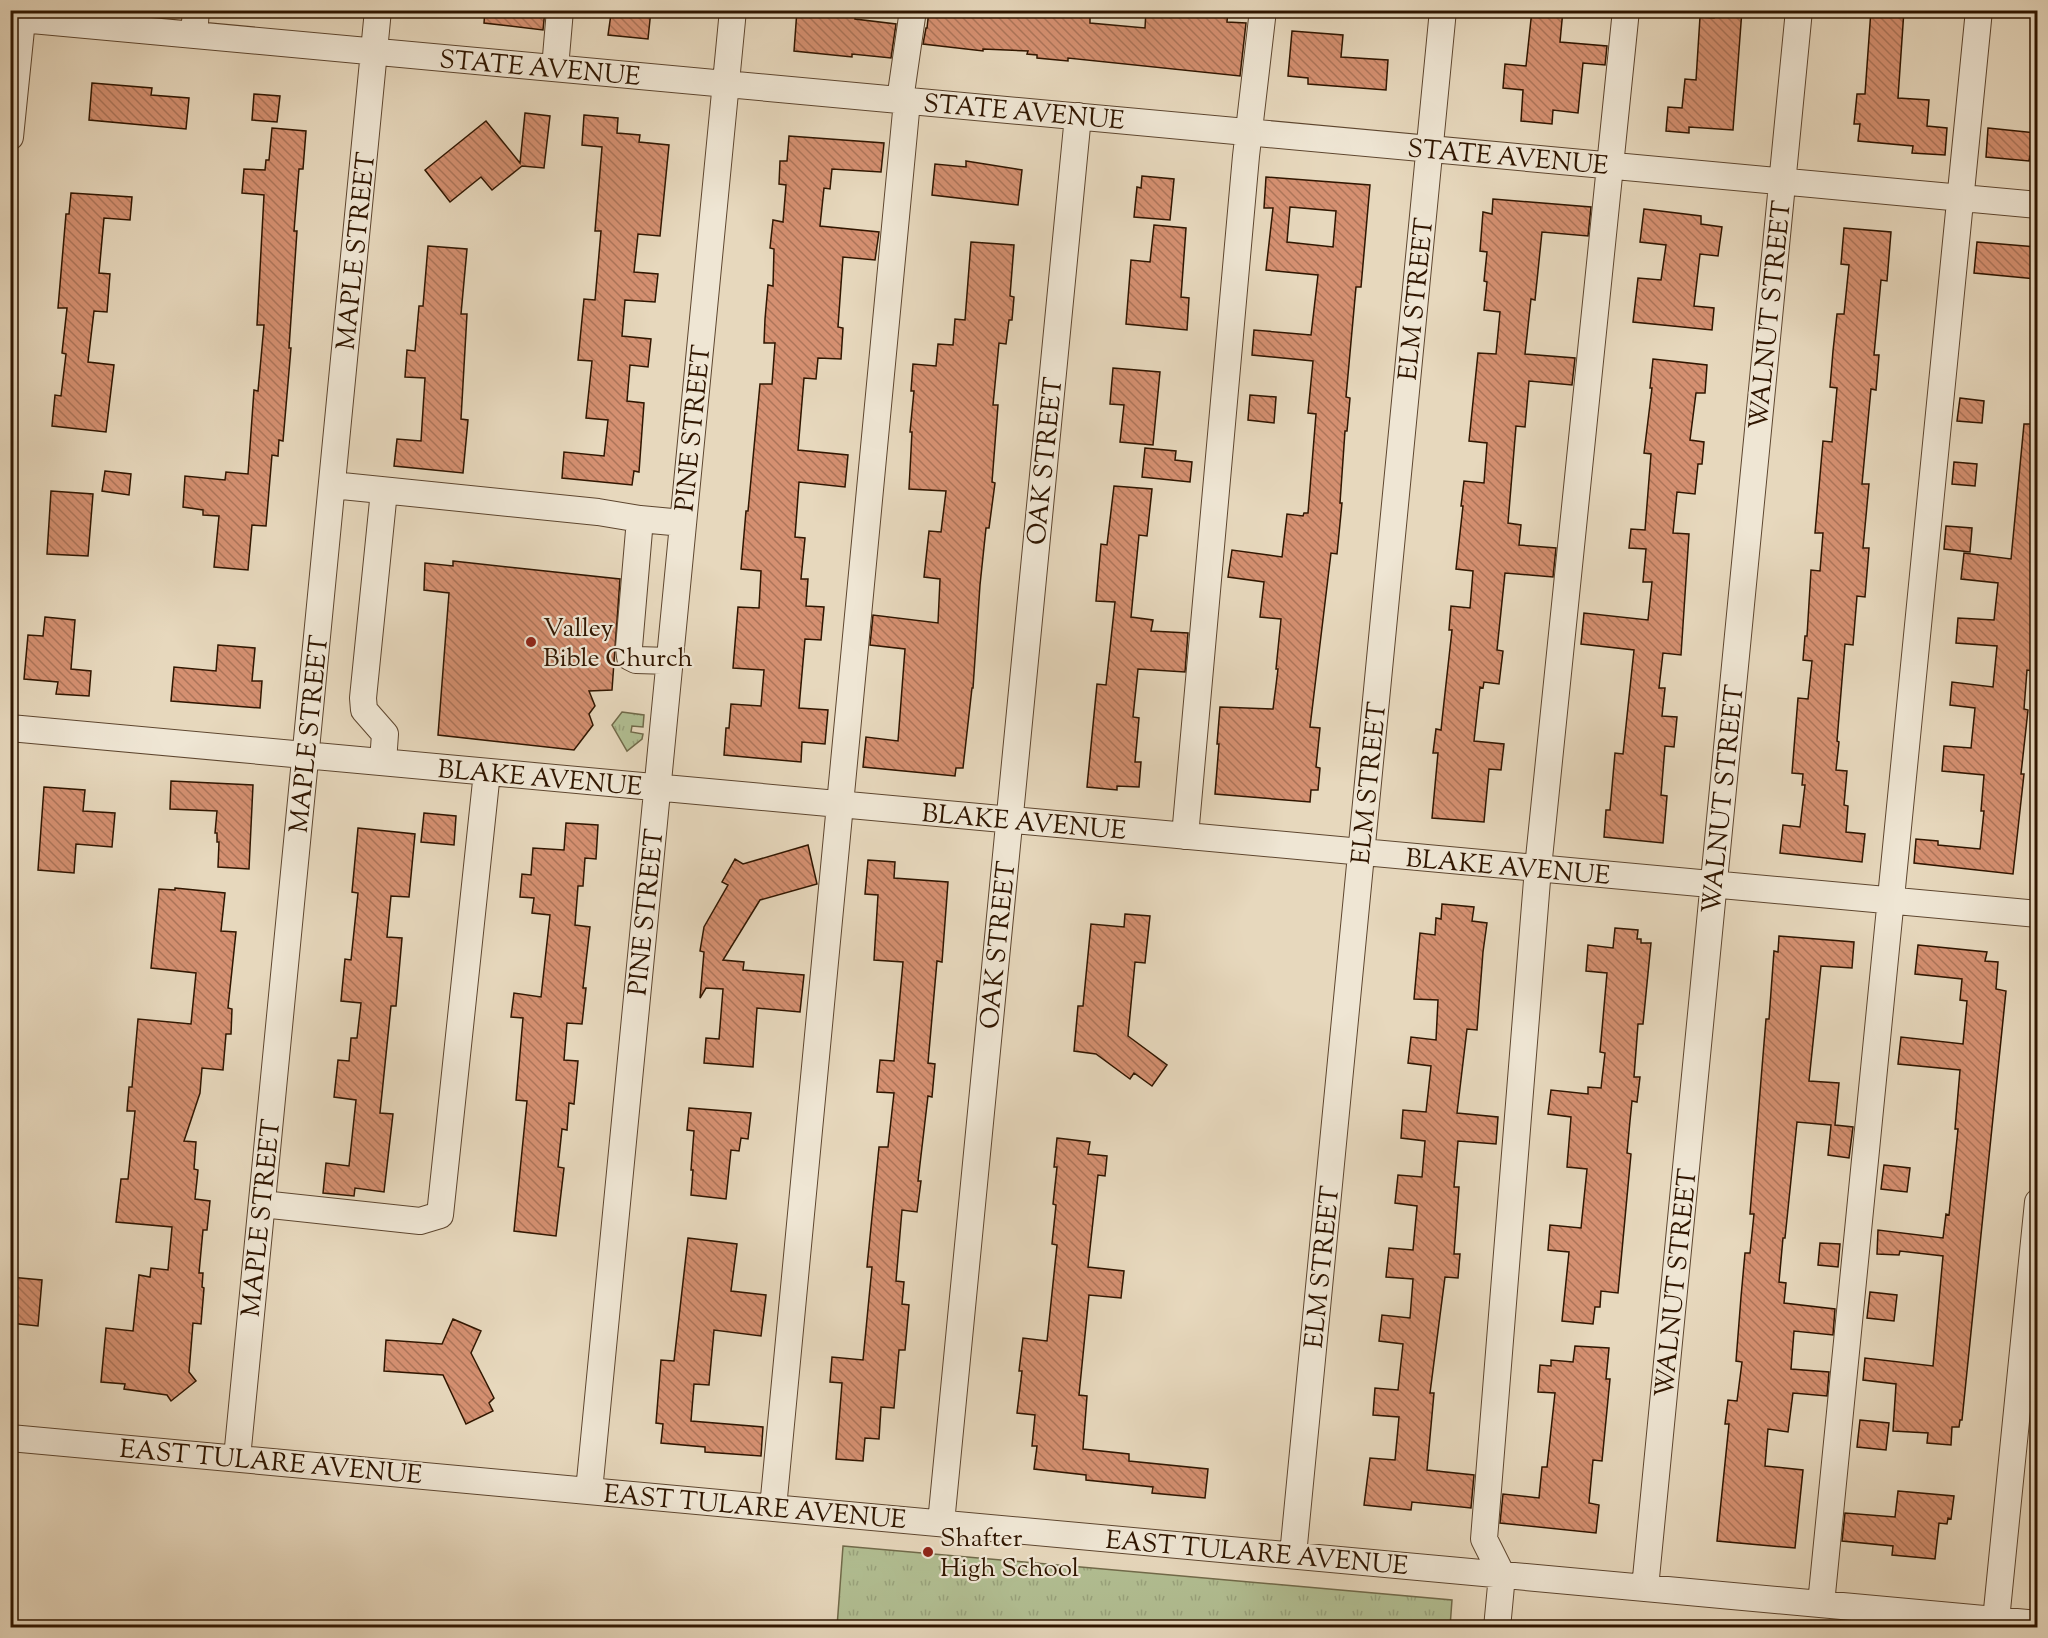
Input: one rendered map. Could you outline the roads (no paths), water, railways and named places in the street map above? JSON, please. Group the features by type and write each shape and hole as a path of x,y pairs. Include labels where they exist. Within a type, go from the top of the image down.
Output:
{"street":[{"name":"MAPLE STREET","path":"237,1458 378,10"},
{"path":"555,68 560,10"},
{"name":"PINE STREET","path":"589,1491 733,10"},
{"path":"773,1508 841,804 903,100 913,10"},
{"path":"1185,836 1249,132 1263,10"},
{"name":"ELM STREET","path":"1293,1555 1443,10"},
{"path":"1497,1628 1502,1575 1484,1539 1538,868 1626,10"},
{"name":"WALNUT STREET","path":"1645,1588 1799,10"},
{"path":"1821,1604 1979,10"},
{"name":"STATE AVENUE","path":"18,16 195,23 374,52 2037,205"},
{"path":"10,137 18,16"},
{"name":"OAK STREET","path":"941,1523 1078,116"},
{"path":"332,485 598,512 682,523"},
{"path":"383,762 385,735 364,710 363,698 384,491"},
{"path":"640,519 630,657 636,660 670,661"},
{"name":"BLAKE AVENUE","path":"10,728 2037,914"},
{"path":"262,1204 420,1221 440,1215 487,772"},
{"path":"1996,1620 2027,1417 2037,1202"},
{"name":"EAST TULARE AVENUE","path":"10,1437 1821,1604 1905,1620 1996,1620 2032,1625"}],"place":[{"name":"Valley Bible Church","path":"531,642"},
{"name":"Shafter High School","path":"928,1552"}]}
